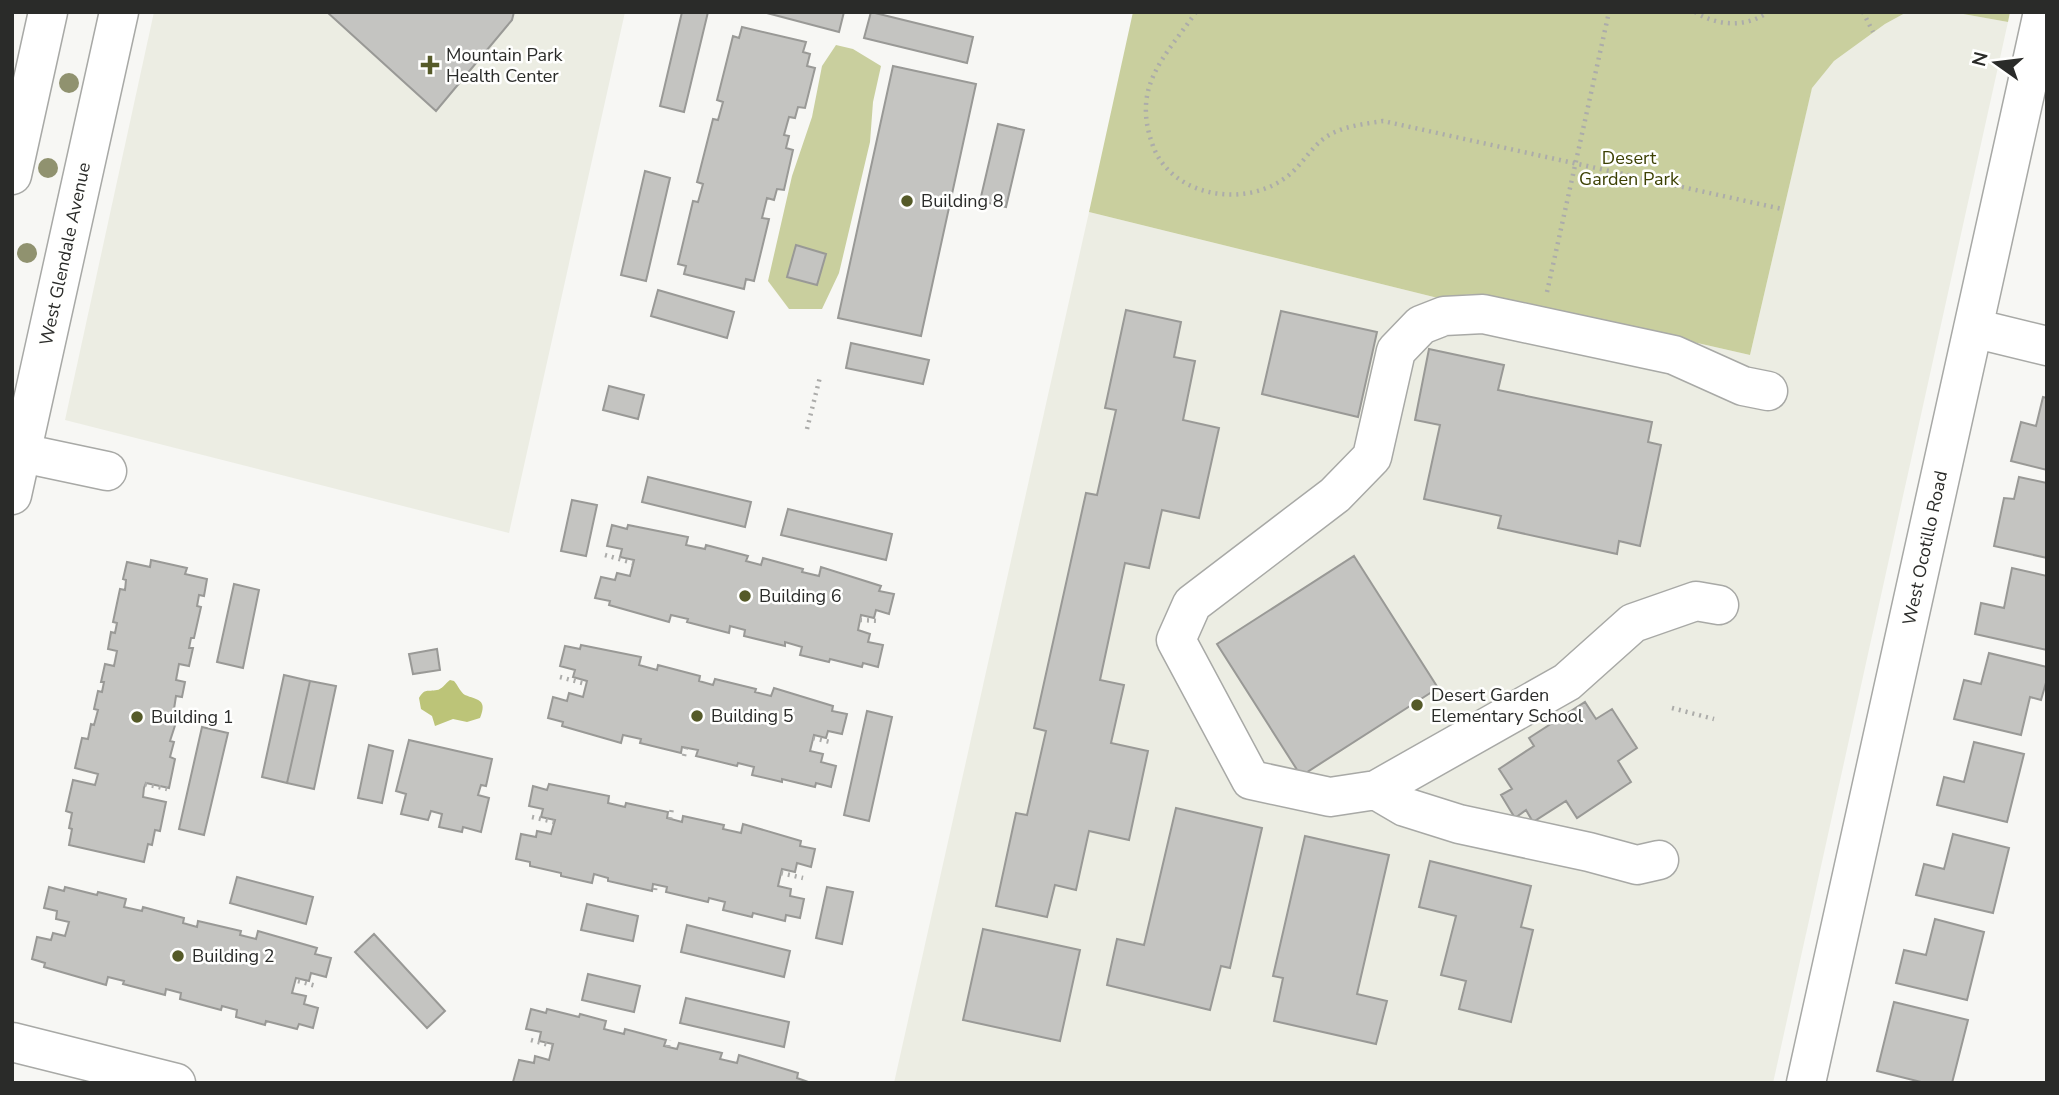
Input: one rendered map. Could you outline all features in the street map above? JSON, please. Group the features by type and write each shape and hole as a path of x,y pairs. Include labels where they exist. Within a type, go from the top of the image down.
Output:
{"street":[{"path":"12,175 20,101 48,12"},
{"name":"West Glendale Avenue","path":"12,495 119,12"},
{"name":"West Ocotillo Road","path":"1806,1083 2043,12"},
{"path":"1719,605 1696,601 1633,623 1567,682 1376,790 1330,796 1251,780 1176,640 1192,604 1335,495 1372,457 1396,351 1421,325 1444,316 1483,314 1674,355 1743,386 1768,391"},
{"path":"1973,328 2047,345"},
{"path":"22,453 107,471"},
{"path":"1376,790 1405,807 1459,824 1637,865 1659,860"},
{"path":"12,1042 176,1083"}],"path":[{"path":"1196,12 1158,64 1147,91 1145,111 1156,152 1166,166 1194,188 1234,196 1269,188 1298,168 1327,136 1343,129 1383,121 1783,209"},
{"path":"1547,295 1609,12"},
{"path":"1695,12 1714,22 1726,24 1752,21 1768,12"},
{"path":"1863,12 1873,32"},
{"path":"807,429 820,377"},
{"path":"606,555 634,563"},
{"path":"860,621 879,621"},
{"path":"560,677 586,684"},
{"path":"1672,708 1714,719"},
{"path":"813,738 830,742"},
{"path":"684,756 686,748"},
{"path":"145,784 167,789"},
{"path":"670,819 672,808"},
{"path":"532,817 554,822"},
{"path":"781,873 803,878"},
{"path":"298,981 316,986"},
{"path":"531,1040 552,1046"},
{"path":"668,1047 670,1040"}],"shaded area":[{"path":"154,12 625,12 509,533 65,420"},
{"name":"Desert Garden Elementary School","path":"1907,12 1952,12 2008,22 1773,1083 894,1083 1089,212 1442,299 1455,294 1500,298 1750,355 1812,87 1834,61 1885,24"},
{"path":"450,680 454,681 465,695 480,701 483,707 480,718 467,722 453,719 435,726 432,716 421,709 419,698 423,693 439,690"}],"green space":[{"name":"Desert Garden Park","path":"1133,12 1907,12 1885,24 1834,61 1812,88 1750,355 1500,298 1464,295 1442,299 1089,212"},
{"path":"1952,12 2010,12 2008,22"},
{"path":"836,45 853,49 881,66 873,102 870,142 839,273 822,309 789,309 768,281 792,176 812,117 822,66"}],"building":[{"name":"Mountain Park Health Center","path":"327,12 514,12 512,20 436,111"},
{"path":"682,12 708,12 684,112 660,106"},
{"path":"763,12 844,12 839,32"},
{"path":"871,12 973,37 967,63 864,38"},
{"path":"742,27 806,42 803,52 810,54 807,66 815,68 805,108 798,107 795,118 789,117 784,135 789,136 786,148 793,150 784,190 777,189 774,200 767,198 762,218 769,219 754,281 746,279 744,289 684,274 686,266 678,264 693,201 698,202 703,184 697,182 713,119 718,120 723,102 717,100 733,36 739,38"},
{"name":"Building 8","path":"893,66 976,84 921,336 838,318"},
{"path":"998,124 1024,130 1006,207 980,201"},
{"path":"645,171 670,178 646,281 621,275"},
{"path":"796,245 826,254 817,285 787,277"},
{"path":"658,290 734,312 727,338 651,316"},
{"path":"1126,310 1181,322 1174,357 1195,361 1183,420 1219,428 1199,518 1162,510 1149,568 1125,563 1100,680 1124,685 1111,743 1148,751 1129,840 1089,831 1076,890 1055,885 1047,917 996,906 1016,813 1027,815 1046,731 1034,728 1086,493 1097,495 1116,410 1105,408"},
{"path":"1281,311 1377,332 1358,417 1262,394"},
{"path":"851,343 929,360 923,384 846,368"},
{"path":"1429,349 1504,365 1498,390 1652,422 1648,442 1661,445 1640,546 1619,541 1617,554 1498,528 1501,516 1424,499 1440,425 1415,420"},
{"path":"609,386 644,395 638,419 603,410"},
{"path":"2043,397 2047,398 2047,470 2011,461 2021,422 2036,426"},
{"path":"648,477 751,502 745,527 642,502"},
{"path":"2019,477 2047,483 2047,558 1994,546 2004,498 2014,499"},
{"path":"572,500 597,505 586,556 561,551"},
{"path":"788,509 892,534 886,560 781,535"},
{"name":"Building 6","path":"612,525 627,529 628,525 688,537 686,545 705,549 706,545 748,556 746,561 761,565 763,558 819,576 821,567 881,586 879,591 894,594 889,614 876,610 874,618 861,615 858,630 870,634 868,642 883,645 878,667 863,663 862,667 830,659 829,662 800,655 802,647 785,642 785,646 744,636 745,630 730,626 729,633 671,615 669,622 609,605 610,601 595,598 601,577 615,580 617,573 630,576 634,560 620,557 622,549 607,546"},
{"path":"1354,556 1438,688 1301,776 1217,644"},
{"name":"Building 1","path":"151,560 187,568 185,574 207,579 204,596 199,595 197,606 201,607 194,638 191,638 189,648 193,648 189,666 179,664 176,680 185,682 182,697 176,696 174,709 180,710 170,741 174,742 170,757 175,759 169,788 146,783 144,788 143,797 166,802 160,831 155,830 144,862 69,845 72,813 66,811 73,780 95,785 98,774 75,768 82,738 88,739 91,724 94,725 98,710 94,709 98,691 102,692 105,664 114,666 117,651 108,649 111,632 115,633 117,623 113,622 120,589 125,590 126,580 123,579 127,562 150,567"},
{"path":"2012,568 2047,576 2047,650 1975,634 1981,603 2004,608"},
{"path":"234,584 259,590 243,668 217,662"},
{"name":"Building 5","path":"581,645 641,657 639,665 657,670 658,665 700,676 699,681 713,685 715,679 756,689 755,692 771,696 774,688 833,706 832,711 847,714 842,734 828,731 826,738 814,735 810,751 823,754 821,762 836,766 831,787 816,783 815,787 782,779 782,782 752,775 754,767 738,763 737,766 696,756 698,750 682,747 681,753 640,743 641,739 623,735 621,743 562,726 563,722 548,718 553,697 567,701 569,693 583,697 587,681 573,677 575,670 560,666 565,646 580,649"},
{"path":"437,649 440,670 413,674 409,654"},
{"path":"1989,653 2047,667 2047,679 2041,700 2030,697 2021,735 1954,719 1964,680 1981,684"},
{"path":"284,675 310,681 287,783 262,777"},
{"path":"310,681 336,686 314,789 287,783"},
{"path":"1585,702 1596,719 1612,709 1637,748 1618,761 1631,782 1577,818 1566,801 1533,822 1526,810 1515,818 1501,795 1512,789 1499,769 1534,746 1529,738"},
{"path":"867,711 892,717 869,821 844,815"},
{"path":"202,727 228,733 204,835 179,829"},
{"path":"409,740 492,759 486,786 481,785 478,795 489,798 481,832 463,827 462,832 439,827 442,814 431,811 428,820 401,814 406,794 396,791"},
{"path":"1974,742 2024,754 2007,822 1937,805 1944,777 1964,782"},
{"path":"369,745 393,751 382,803 358,798"},
{"path":"549,784 609,796 608,803 625,807 626,803 668,812 667,818 682,822 683,816 724,825 723,829 741,833 743,824 801,841 800,846 815,849 811,867 797,863 795,872 782,869 778,886 791,889 790,896 804,899 800,918 786,915 785,921 753,913 752,917 723,910 725,902 709,898 708,902 666,892 667,887 653,884 652,891 608,881 608,878 594,874 592,883 561,876 561,873 530,866 530,862 516,859 521,834 536,837 537,831 551,834 555,820 541,817 543,809 529,806 533,786 547,790"},
{"path":"1176,808 1262,828 1230,968 1221,966 1210,1010 1107,985 1117,939 1144,945"},
{"path":"1953,834 2009,848 1993,913 1916,895 1924,864 1944,869"},
{"path":"1305,836 1389,855 1357,994 1387,1001 1376,1044 1274,1021 1283,978 1273,976"},
{"path":"1430,861 1531,886 1521,927 1533,930 1511,1022 1459,1009 1466,981 1441,975 1456,916 1419,907"},
{"path":"237,877 313,897 306,924 230,903"},
{"name":"Building 2","path":"49,887 64,891 65,887 97,895 98,892 126,899 124,907 142,911 143,907 184,918 183,923 197,927 198,921 241,931 240,935 256,939 258,931 317,948 315,954 331,958 326,977 311,973 309,981 296,978 292,993 306,996 304,1004 318,1008 313,1028 299,1024 297,1029 266,1021 265,1025 236,1017 237,1010 222,1006 221,1010 180,999 181,993 166,989 165,995 123,984 124,981 108,977 106,985 44,967 45,963 32,959 37,937 51,940 53,933 65,936 69,922 56,919 57,911 44,908"},
{"path":"827,887 853,892 842,944 816,938"},
{"path":"587,904 638,916 633,941 581,930"},
{"path":"1935,919 1984,932 1967,1000 1896,983 1904,950 1926,955"},
{"path":"687,925 790,951 784,977 681,952"},
{"path":"983,929 1080,950 1060,1041 963,1020"},
{"path":"374,934 445,1011 427,1028 355,952"},
{"path":"588,974 640,986 634,1012 582,1000"},
{"path":"686,998 789,1022 784,1047 680,1023"},
{"path":"1894,1002 1968,1020 1952,1083 1925,1083 1877,1071"},
{"path":"531,1009 546,1013 547,1009 579,1017 580,1014 606,1021 604,1029 624,1034 625,1029 666,1040 664,1046 677,1049 679,1043 722,1053 720,1059 737,1063 739,1055 798,1073 797,1078 811,1083 513,1082 519,1060 534,1063 535,1056 549,1060 553,1044 539,1041 541,1032 526,1029"}],"place":[{"name":"Mountain Park Health Center","path":"430,65"},
{"name":"Building 8","path":"907,201"},
{"name":"Building 6","path":"745,596"},
{"name":"Desert Garden Elementary School","path":"1417,705"},
{"name":"Building 5","path":"697,716"},
{"name":"Building 1","path":"137,717"},
{"name":"Building 2","path":"178,956"}]}
